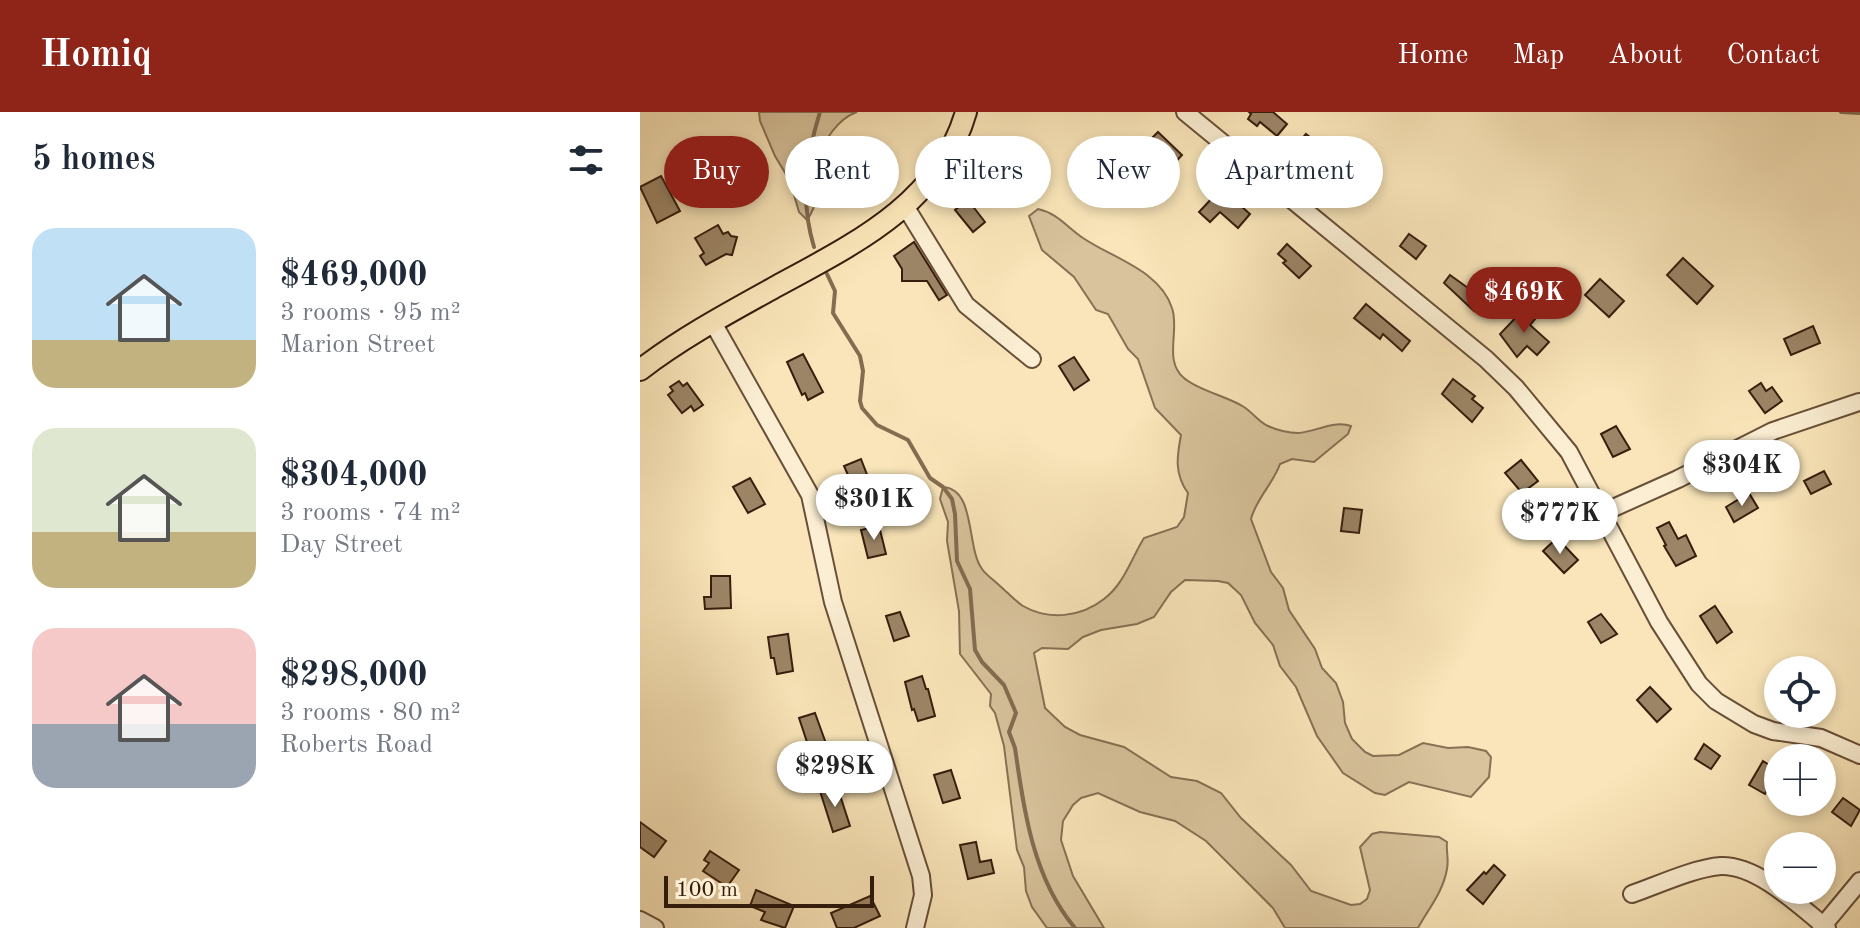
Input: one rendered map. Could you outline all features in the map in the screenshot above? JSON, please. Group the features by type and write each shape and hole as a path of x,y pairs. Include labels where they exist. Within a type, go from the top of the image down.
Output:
{"main road":[{"path":"640,370 712,321 839,252 905,206 940,167 966,112"}],"street":[{"path":"1185,112 1486,359 1516,388 1562,442 1673,646 1699,684 1716,701 1754,724 1773,731 1821,738 1860,755"},
{"path":"905,206 966,305 1032,359"},
{"path":"712,321 810,495 833,602 921,876 923,895 915,928"},
{"path":"1602,513 1773,431 1859,402"},
{"path":"1632,894 1706,869 1722,866 1737,868 1758,876 1823,927 1860,881"},
{"path":"640,920 655,928"}],"shaded area":[{"path":"759,112 857,112 838,125 829,136 785,136 785,173 760,121"},
{"path":"798,208 813,208 807,220"},
{"path":"1038,209 1134,266 1157,284 1166,295 1174,317 1174,363 1190,383 1237,403 1265,424 1279,430 1298,433 1338,424 1351,426 1348,434 1314,462 1292,459 1280,464 1257,505 1251,519 1271,572 1283,588 1289,610 1315,649 1322,668 1336,683 1343,702 1345,723 1352,739 1365,752 1373,756 1399,755 1423,743 1448,748 1468,747 1486,751 1491,757 1489,777 1471,797 1409,782 1385,795 1375,793 1343,773 1317,736 1296,687 1280,666 1273,645 1255,623 1241,595 1228,583 1218,581 1185,580 1171,592 1154,617 1137,624 1101,630 1083,637 1068,649 1042,648 1034,653 1045,708 1065,727 1080,735 1124,747 1171,777 1197,781 1221,793 1241,818 1291,865 1311,891 1351,905 1367,899 1370,890 1360,847 1372,834 1439,837 1447,842 1447,869 1439,893 1418,928 1285,928 1273,908 1206,841 1175,821 1140,812 1098,793 1081,798 1073,805 1063,821 1061,840 1073,876 1104,928 1047,928 1032,907 1026,891 1024,867 1017,850 1004,746 995,713 990,706 991,694 960,654 959,611 947,541 948,522 940,499 943,487 953,490 966,508 977,559 984,571 1023,606 1054,615 1085,610 1111,593 1144,538 1177,527 1184,517 1188,493 1179,472 1181,435 1155,408 1138,359 1128,349 1108,314 1096,310 1074,277 1042,250 1029,216"}],"building":[{"path":"1249,112 1273,112 1287,124 1277,136 1260,122 1257,126 1248,119"},
{"path":"661,176 664,182 664,208 678,208 680,211 657,223 640,187"},
{"path":"974,208 985,222 973,232 955,210"},
{"path":"1203,208 1243,208 1250,214 1238,228 1220,212 1210,222 1199,212"},
{"path":"718,225 723,234 728,232 737,237 732,255 726,254 706,265 700,256 704,253 695,238"},
{"path":"1409,234 1426,246 1416,259 1400,246"},
{"path":"914,242 947,295 939,300 927,281 902,281 902,269 894,256"},
{"path":"1287,244 1311,266 1299,278 1278,254"},
{"path":"1683,258 1713,286 1697,304 1667,275"},
{"path":"1450,275 1468,288 1477,278 1492,291 1474,311 1444,283"},
{"path":"1600,279 1624,301 1609,317 1585,295"},
{"path":"1366,304 1410,341 1402,351 1383,334 1380,339 1354,318"},
{"path":"1524,309 1535,319 1530,325 1549,342 1537,355 1527,346 1517,357 1500,334"},
{"path":"1813,326 1820,343 1791,355 1784,339"},
{"path":"803,354 823,392 808,400 805,393 802,395 787,362"},
{"path":"1074,357 1089,380 1074,390 1059,366"},
{"path":"1453,379 1475,396 1472,399 1483,408 1472,422 1442,394"},
{"path":"679,381 683,386 687,383 703,405 694,411 691,406 682,413 668,395 673,391 670,387"},
{"path":"1761,383 1766,391 1772,387 1782,401 1765,413 1749,391"},
{"path":"1616,426 1630,449 1613,457 1601,434"},
{"path":"861,459 871,485 855,491 844,466"},
{"path":"1521,460 1538,481 1522,493 1505,473"},
{"path":"1824,471 1831,484 1811,494 1804,481"},
{"path":"750,478 765,504 748,513 733,487"},
{"path":"1749,493 1758,508 1734,522 1726,507"},
{"path":"1344,508 1362,510 1359,533 1341,531"},
{"path":"1669,522 1678,539 1686,535 1696,556 1676,566 1657,528"},
{"path":"879,526 886,554 868,558 861,530"},
{"path":"1557,538 1578,560 1564,573 1543,551"},
{"path":"711,576 730,576 731,608 705,609 704,597 711,597"},
{"path":"1715,606 1732,632 1717,643 1700,616"},
{"path":"900,612 909,636 894,641 886,616"},
{"path":"1601,614 1617,634 1601,643 1588,622"},
{"path":"788,634 793,671 777,674 768,637"},
{"path":"922,676 935,716 918,721 905,682"},
{"path":"1650,687 1671,709 1657,722 1637,700"},
{"path":"815,713 828,749 811,754 799,718"},
{"path":"1704,744 1720,756 1711,769 1695,759"},
{"path":"1763,761 1764,793 1749,785"},
{"path":"951,770 960,798 943,803 934,775"},
{"path":"837,786 850,826 833,832 820,791"},
{"path":"1843,798 1860,810 1851,826 1836,815 1836,807"},
{"path":"640,822 666,841 654,857 640,847"},
{"path":"976,842 980,862 991,860 994,873 968,879 960,845"},
{"path":"710,851 739,870 727,887 703,871 709,863 704,860"},
{"path":"1494,865 1505,875 1483,904 1467,890"},
{"path":"756,890 794,906 785,928 761,920 765,912 750,906"},
{"path":"870,896 880,916 854,928 837,928 831,913"}],"waterway":[{"path":"814,247 807,213 806,179 820,112"},
{"path":"1841,112 1860,113"},
{"path":"827,274 835,291 833,313 860,356 863,371 862,408 877,425 908,440 930,478 943,487 952,499 957,561 970,589 975,650 1004,685 1016,713 1009,732 1015,748 1033,843 1049,888 1075,928"}]}
